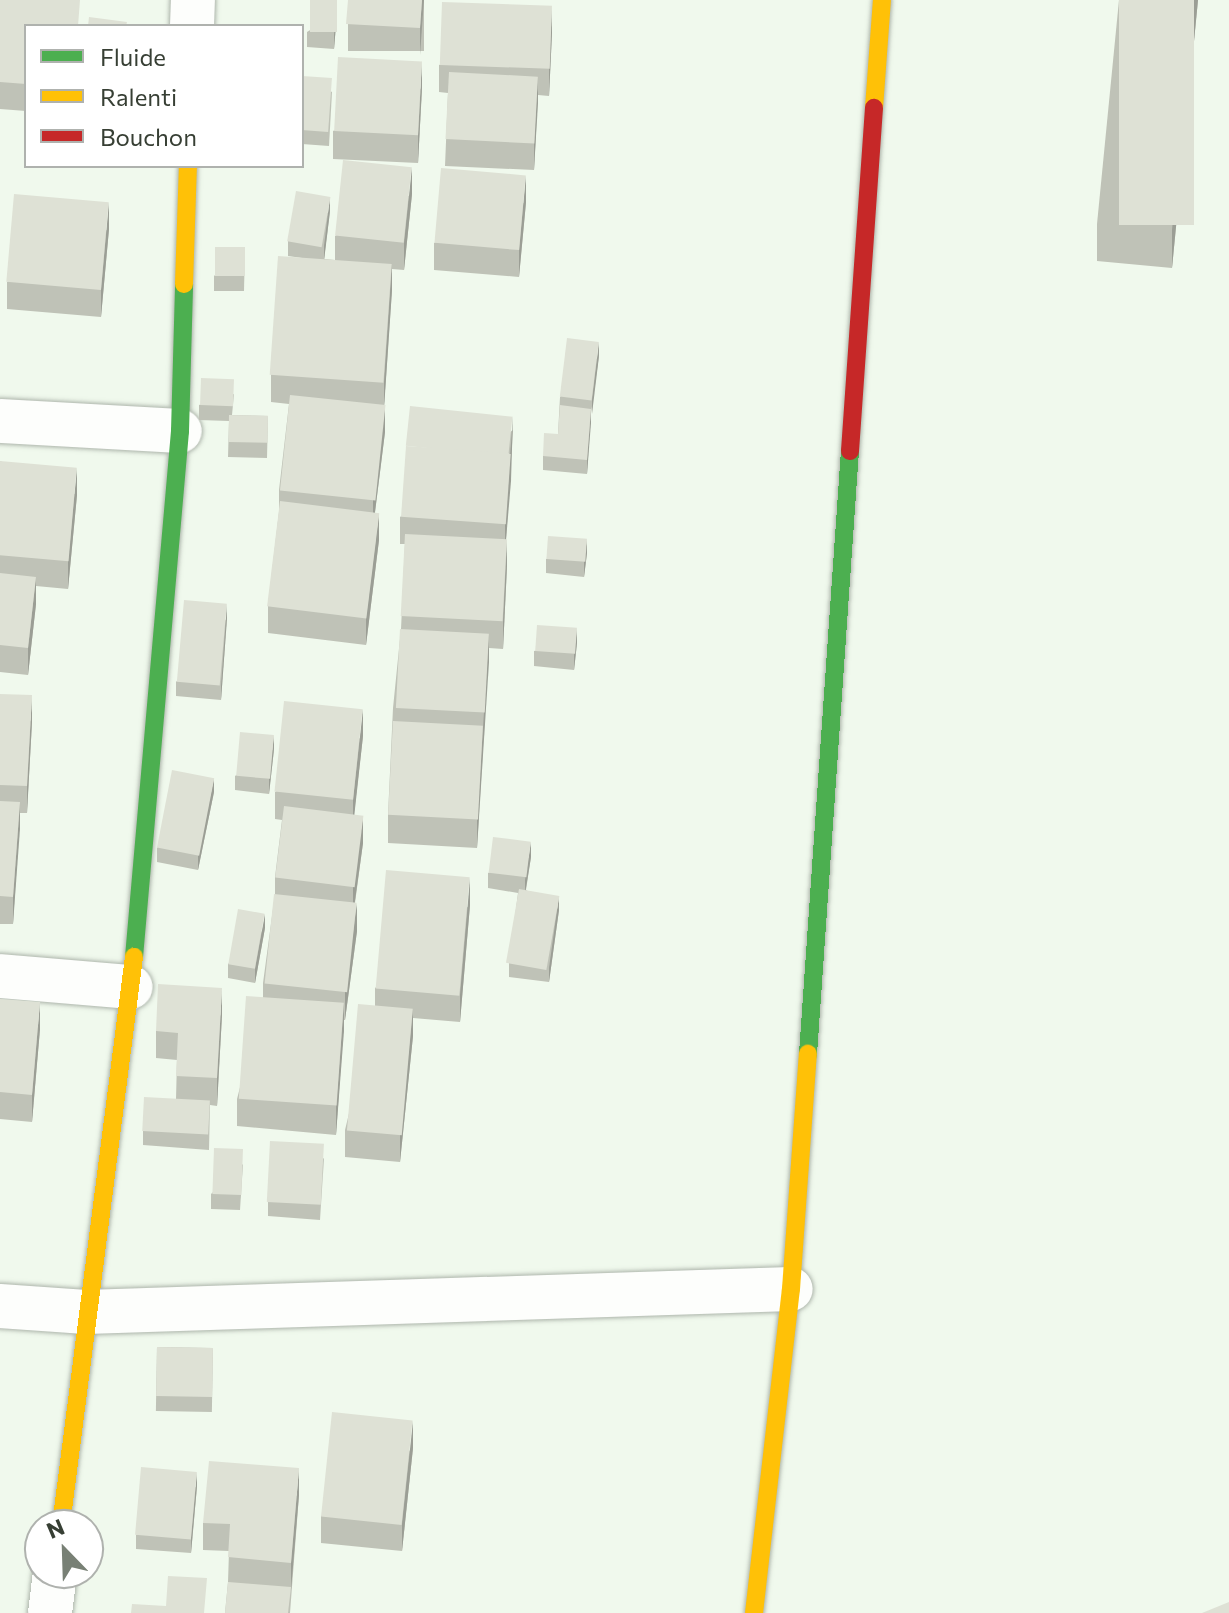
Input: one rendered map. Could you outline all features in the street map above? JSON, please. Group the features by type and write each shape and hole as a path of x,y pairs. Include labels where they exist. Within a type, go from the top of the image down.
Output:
{"street":[{"path":"192,24 193,0"},
{"path":"754,1613 791,1289 882,0"},
{"path":"63,1509 86,1312 131,987 180,431 188,168"},
{"path":"0,421 180,431"},
{"path":"0,976 131,987"},
{"path":"0,1306 86,1312 791,1289"},
{"path":"50,1613 53,1589"}],"building":[{"path":"0,0 80,0 78,24 24,24 24,84 0,82"},
{"path":"310,0 337,0 337,32 310,32"},
{"path":"348,0 422,0 420,28 346,24"},
{"path":"1119,0 1194,0 1194,225 1119,225"},
{"path":"442,2 552,6 550,69 440,65"},
{"path":"89,17 127,22 126,24 88,24"},
{"path":"338,57 422,61 418,135 334,131"},
{"path":"449,72 538,77 534,144 445,139"},
{"path":"304,76 332,78 328,132 304,130"},
{"path":"343,160 412,167 404,243 335,236"},
{"path":"441,168 526,175 519,250 434,243"},
{"path":"296,191 330,197 322,247 287,241"},
{"path":"14,194 109,202 101,290 6,282"},
{"path":"215,247 245,247 245,276 215,276"},
{"path":"278,256 392,264 383,383 270,375"},
{"path":"567,338 599,342 592,400 560,397"},
{"path":"201,378 234,379 233,406 200,405"},
{"path":"290,395 385,405 375,501 280,490"},
{"path":"560,405 591,409 587,460 543,456 544,433 558,434"},
{"path":"410,406 512,417 508,457 406,446"},
{"path":"229,415 268,416 268,443 229,442"},
{"path":"406,446 511,453 506,524 401,517"},
{"path":"0,461 77,468 69,561 0,555"},
{"path":"280,501 379,513 366,618 267,606"},
{"path":"405,534 507,539 503,621 401,616"},
{"path":"548,536 587,539 585,562 546,559"},
{"path":"0,573 36,577 28,648 0,645"},
{"path":"184,600 227,604 220,685 177,682"},
{"path":"537,625 577,628 575,654 535,651"},
{"path":"400,629 489,634 485,713 396,708"},
{"path":"0,694 32,695 27,786 0,785"},
{"path":"284,701 363,709 353,800 274,792"},
{"path":"393,721 483,726 478,820 388,815"},
{"path":"240,732 274,735 270,779 236,776"},
{"path":"172,770 214,778 199,856 157,848"},
{"path":"0,801 20,802 13,897 0,896"},
{"path":"284,806 363,816 355,887 275,877"},
{"path":"493,837 531,842 526,877 489,873"},
{"path":"386,870 470,877 459,996 376,989"},
{"path":"519,889 559,896 546,970 506,963"},
{"path":"274,894 357,903 347,992 265,984"},
{"path":"238,909 265,914 255,969 228,964"},
{"path":"158,984 222,988 217,1078 176,1076 178,1033 156,1031"},
{"path":"246,996 344,1003 337,1106 239,1099"},
{"path":"0,999 40,1002 32,1095 0,1092"},
{"path":"358,1004 413,1009 402,1135 347,1131"},
{"path":"144,1097 210,1100 208,1134 142,1131"},
{"path":"270,1141 324,1144 321,1205 267,1202"},
{"path":"214,1148 243,1149 241,1195 212,1194"},
{"path":"157,1347 213,1348 212,1397 156,1396"},
{"path":"332,1412 413,1420 402,1525 321,1516"},
{"path":"209,1461 299,1468 291,1563 228,1557 230,1524 203,1523"},
{"path":"141,1467 197,1472 191,1540 135,1535"},
{"path":"168,1576 207,1578 204,1613 131,1613 132,1604 166,1606"},
{"path":"228,1582 291,1587 288,1613 225,1613"},
{"path":"1229,1602 1229,1613 1202,1613"}],"traffic: fast":[{"path":"134,957 180,431 184,284"},
{"path":"808,1054 850,451"}],"traffic: slow":[{"path":"874,108 882,0"},
{"path":"184,284 188,168"},
{"path":"63,1509 134,957"},
{"path":"754,1613 791,1289 808,1054"}],"traffic: jam":[{"path":"850,451 874,108"}]}
